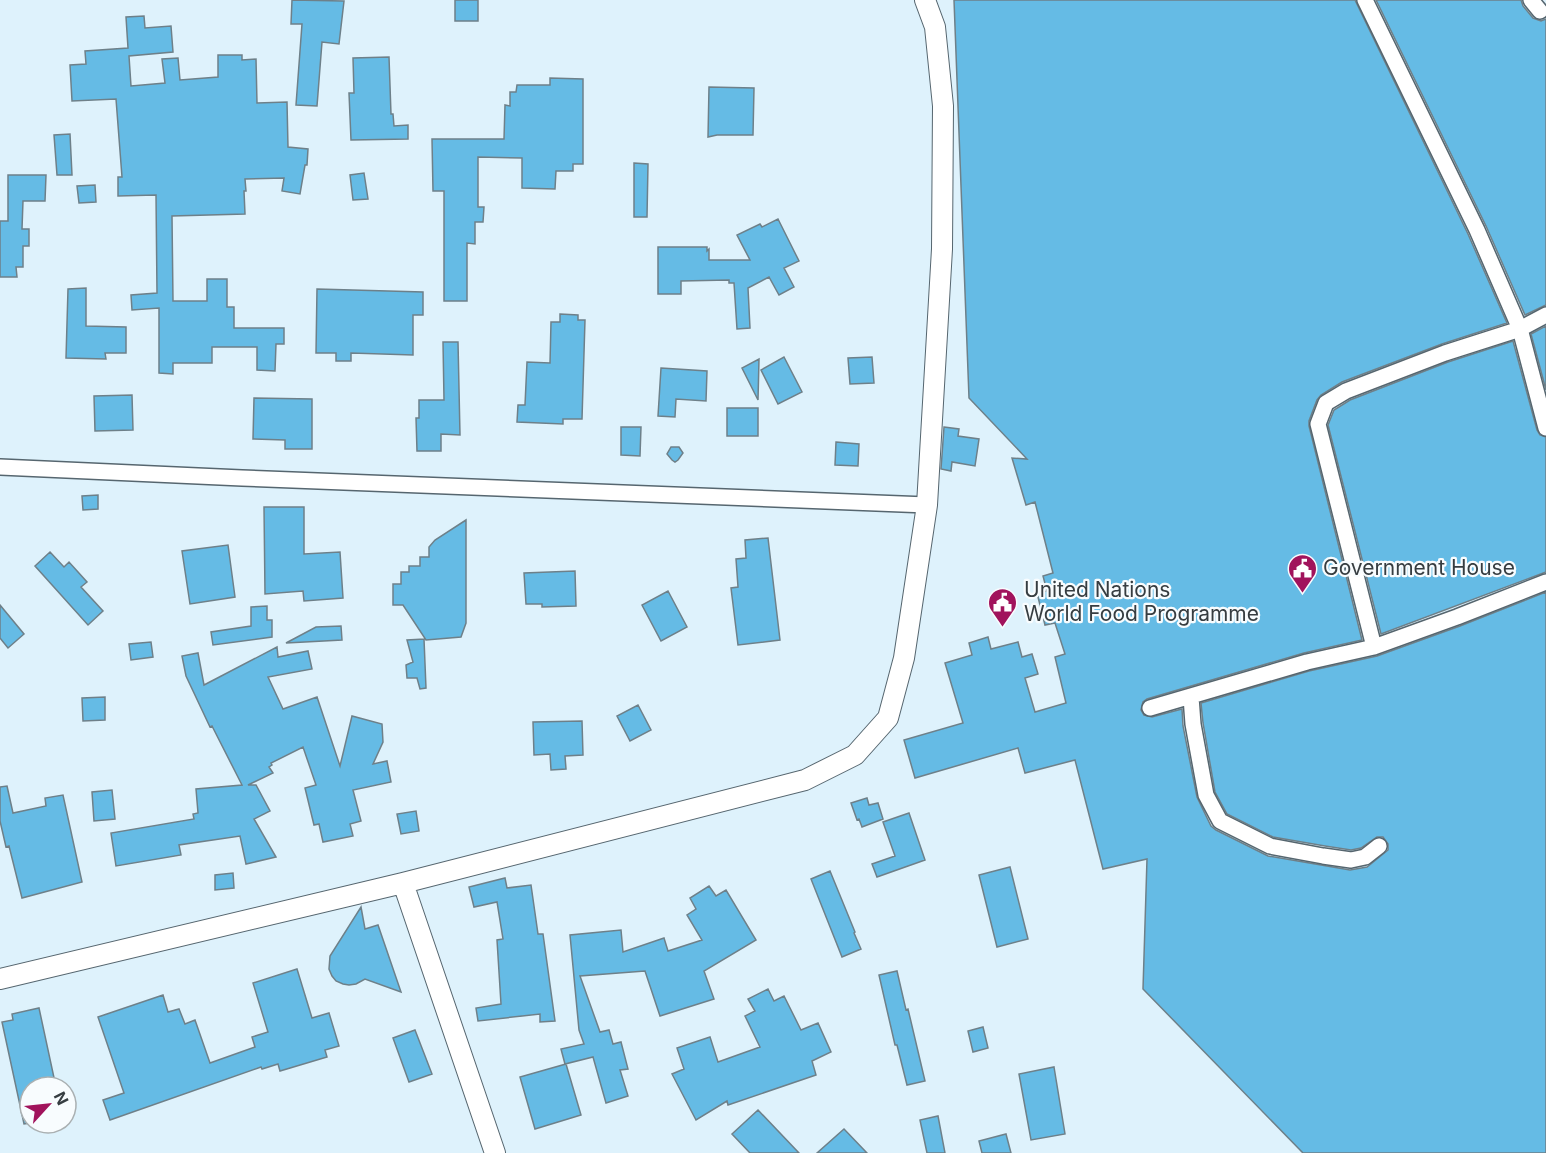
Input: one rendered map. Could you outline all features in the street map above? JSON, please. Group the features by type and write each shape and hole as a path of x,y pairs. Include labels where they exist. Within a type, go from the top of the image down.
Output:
{"street":[{"path":"0,978 403,883 805,780 855,755 888,718 904,658 927,505 942,249 943,106 935,27 926,0"},
{"path":"1369,1 1477,230 1520,329 1546,428"},
{"path":"1374,647 1318,424 1326,403 1346,391 1445,353 1520,329 1546,315"},
{"path":"0,467 927,505"},
{"path":"1150,708 1307,662 1374,647 1546,582"},
{"path":"1191,697 1193,724 1206,795 1220,821 1270,846 1323,856 1351,860 1365,857 1379,846"},
{"path":"403,883 495,1153"}],"building":[{"path":"292,0 344,1 339,44 322,42 317,106 296,105 302,24 291,24"},
{"path":"455,0 478,0 478,21 455,21"},
{"name":"Government House","path":"954,0 1355,0 1468,234 1507,323 1442,344 1342,382 1317,400 1309,426 1362,640 1304,653 1147,699 1143,702 1141,710 1144,715 1152,717 1182,709 1183,726 1197,797 1211,826 1216,830 1268,856 1350,870 1367,867 1388,850 1388,844 1383,837 1377,837 1361,848 1351,850 1273,837 1227,814 1215,792 1201,703 1309,671 1377,656 1546,592 1546,1153 1303,1153 1143,989 1147,859 1103,869 1075,760 1025,773 1018,748 915,778 904,740 963,723 945,663 972,655 969,643 988,637 991,649 1018,642 1022,657 1032,654 1038,674 1025,678 1035,712 1066,703 1055,657 1065,654 1055,623 1045,625 1037,593 1047,591 1043,576 1053,573 1035,502 1026,505 1012,458 1027,459 969,398"},
{"path":"1376,0 1521,0 1533,18 1541,21 1546,19 1546,305 1525,315 1486,226"},
{"path":"144,16 145,28 171,26 173,52 129,56 131,86 165,83 162,59 178,58 180,80 218,77 218,55 242,55 242,60 256,59 257,103 287,102 288,147 308,149 307,165 305,165 300,194 282,191 284,178 245,179 245,214 172,216 173,301 207,301 207,279 227,279 227,307 234,307 234,328 284,328 284,344 276,344 275,371 257,370 257,347 212,347 212,363 173,363 173,374 159,373 159,308 132,310 131,295 157,293 156,195 118,196 118,177 122,177 116,99 72,101 70,65 86,64 85,51 128,48 126,17"},
{"path":"389,57 391,114 393,114 394,126 408,125 408,139 351,140 349,93 354,93 353,58"},
{"path":"550,78 583,79 583,164 573,164 573,171 556,171 555,189 522,188 522,158 478,157 478,207 484,207 483,222 475,222 475,244 467,243 467,301 444,301 444,191 433,191 432,139 504,139 505,105 510,106 510,92 516,92 517,85 550,85"},
{"path":"709,87 754,88 753,135 708,137"},
{"path":"70,134 72,175 57,175 54,135"},
{"path":"634,163 648,164 647,217 634,217"},
{"path":"364,173 368,199 353,200 350,175"},
{"path":"8,175 46,175 45,201 23,201 22,229 29,229 29,246 23,246 23,267 16,267 17,277 0,277 0,221 8,221"},
{"path":"95,185 96,202 79,203 77,186"},
{"path":"778,219 799,261 784,268 794,287 779,295 769,277 748,288 750,328 737,329 734,283 729,283 729,280 681,281 681,294 658,294 658,247 707,247 709,260 750,260 737,235 760,224 762,227"},
{"path":"86,288 86,326 126,327 126,353 105,353 106,359 66,358 68,289"},
{"path":"317,289 423,292 423,315 413,315 413,355 351,353 351,361 336,361 336,353 316,353"},
{"path":"560,314 578,315 578,320 585,320 582,419 563,419 563,424 517,422 518,405 525,405 527,362 550,363 551,322 560,322"},
{"path":"1546,326 1546,390 1531,334"},
{"path":"1513,341 1537,430 1540,435 1546,437 1546,572 1381,634 1328,425 1334,410 1350,400 1448,362"},
{"path":"443,342 458,342 460,435 441,434 441,451 417,451 416,418 419,418 419,400 444,400"},
{"path":"784,357 802,392 778,404 761,370"},
{"path":"872,357 874,383 850,384 848,358"},
{"path":"759,359 758,400 742,368"},
{"path":"661,368 707,371 706,401 676,399 675,417 658,416"},
{"path":"132,395 133,430 95,431 94,396"},
{"path":"254,398 312,399 312,449 285,449 285,440 253,439"},
{"path":"727,408 758,408 758,436 727,436"},
{"path":"621,427 641,427 640,456 621,455"},
{"path":"944,427 959,429 958,436 979,439 975,466 952,462 951,471 941,469"},
{"path":"836,442 859,444 858,466 835,465"},
{"path":"671,447 679,447 683,453 675,462 667,454"},
{"path":"98,495 98,509 83,510 82,496"},
{"path":"264,507 304,507 304,554 340,552 343,598 304,601 303,591 265,594"},
{"path":"466,520 466,623 461,637 426,640 403,605 393,605 393,584 401,584 401,572 409,572 409,566 420,566 420,557 429,557 429,547 435,540"},
{"path":"768,538 780,640 738,645 731,588 738,587 736,559 746,558 745,540"},
{"path":"228,545 235,597 190,604 182,551"},
{"path":"50,552 64,567 69,562 87,582 81,587 103,611 88,625 35,566"},
{"path":"575,571 576,606 542,607 542,604 526,604 524,573"},
{"path":"668,591 687,627 661,641 642,605"},
{"path":"0,605 24,634 8,648 0,638"},
{"path":"267,606 267,620 272,620 272,637 213,645 211,632 251,626 251,607"},
{"path":"341,626 342,640 286,643 316,627"},
{"path":"424,639 426,688 420,689 417,678 407,678 406,665 413,662 407,640"},
{"path":"151,642 153,657 131,660 129,644"},
{"path":"277,647 278,657 308,651 312,669 268,677 283,709 317,697 340,766 352,716 382,724 383,742 373,764 387,761 391,782 353,790 361,821 350,824 353,836 323,842 319,824 314,825 305,788 316,785 303,747 271,763 269,767 273,773 248,785 256,785 270,811 254,819 276,857 246,864 240,836 179,845 181,855 116,866 111,833 194,819 193,814 198,813 196,789 242,785 212,726 210,727 186,676 182,656 198,653 204,685"},
{"path":"105,697 105,720 83,721 82,698"},
{"path":"638,705 651,730 630,741 617,716"},
{"path":"582,721 583,755 565,756 566,769 551,770 550,754 534,755 533,722"},
{"path":"7,786 13,813 46,806 45,798 63,795 82,882 22,898 0,821 0,787"},
{"path":"112,790 115,819 94,821 92,792"},
{"path":"867,798 869,805 878,803 883,819 862,827 851,803"},
{"path":"416,811 419,831 401,834 397,814"},
{"path":"909,813 925,860 877,877 872,864 895,856 883,822"},
{"path":"1010,867 1028,939 997,947 979,875"},
{"path":"830,871 861,949 842,957 811,879"},
{"path":"233,873 234,888 215,890 215,875"},
{"path":"505,878 507,888 531,885 538,934 543,934 555,1021 540,1022 540,1014 478,1021 476,1008 501,1004 497,940 503,939 497,902 474,907 469,887"},
{"path":"709,886 716,896 726,890 756,940 704,971 714,999 660,1016 645,971 580,976 600,1032 609,1030 613,1044 621,1042 628,1069 620,1070 628,1096 606,1103 593,1057 565,1064 561,1049 584,1044 579,1030 570,935 621,930 623,952 664,938 668,951 702,940 687,915 696,909 690,898"},
{"path":"361,907 365,929 378,925 401,992 365,979 356,984 343,984 332,976 329,969 330,956"},
{"path":"297,969 312,1018 329,1013 339,1046 325,1050 327,1057 280,1071 278,1064 262,1069 261,1067 110,1120 103,1100 124,1093 98,1017 163,995 168,1012 179,1009 185,1024 195,1020 210,1063 255,1047 252,1037 268,1032 253,983"},
{"path":"897,971 925,1081 907,1085 879,975"},
{"path":"768,989 774,1001 784,996 801,1030 818,1023 831,1052 812,1061 816,1075 728,1105 727,1101 696,1120 672,1074 684,1069 677,1048 710,1037 718,1062 760,1047 745,1016 755,1011 748,999"},
{"path":"39,1008 53,1075 18,1075 18,1096 2,1022 13,1020 12,1014"},
{"path":"983,1027 988,1048 973,1052 968,1031"},
{"path":"415,1030 432,1074 409,1082 393,1038"},
{"path":"566,1064 581,1115 535,1129 520,1077"},
{"path":"1054,1067 1065,1134 1031,1140 1019,1074"},
{"path":"758,1110 799,1153 750,1153 732,1134"},
{"path":"938,1116 945,1153 927,1153 920,1120"},
{"path":"844,1129 867,1153 817,1153"},
{"path":"1006,1134 1011,1153 982,1153 979,1141"}],"place":[{"name":"Government House","path":"1302,594"},
{"name":"United Nations World Food Programme","path":"1003,628"}]}
